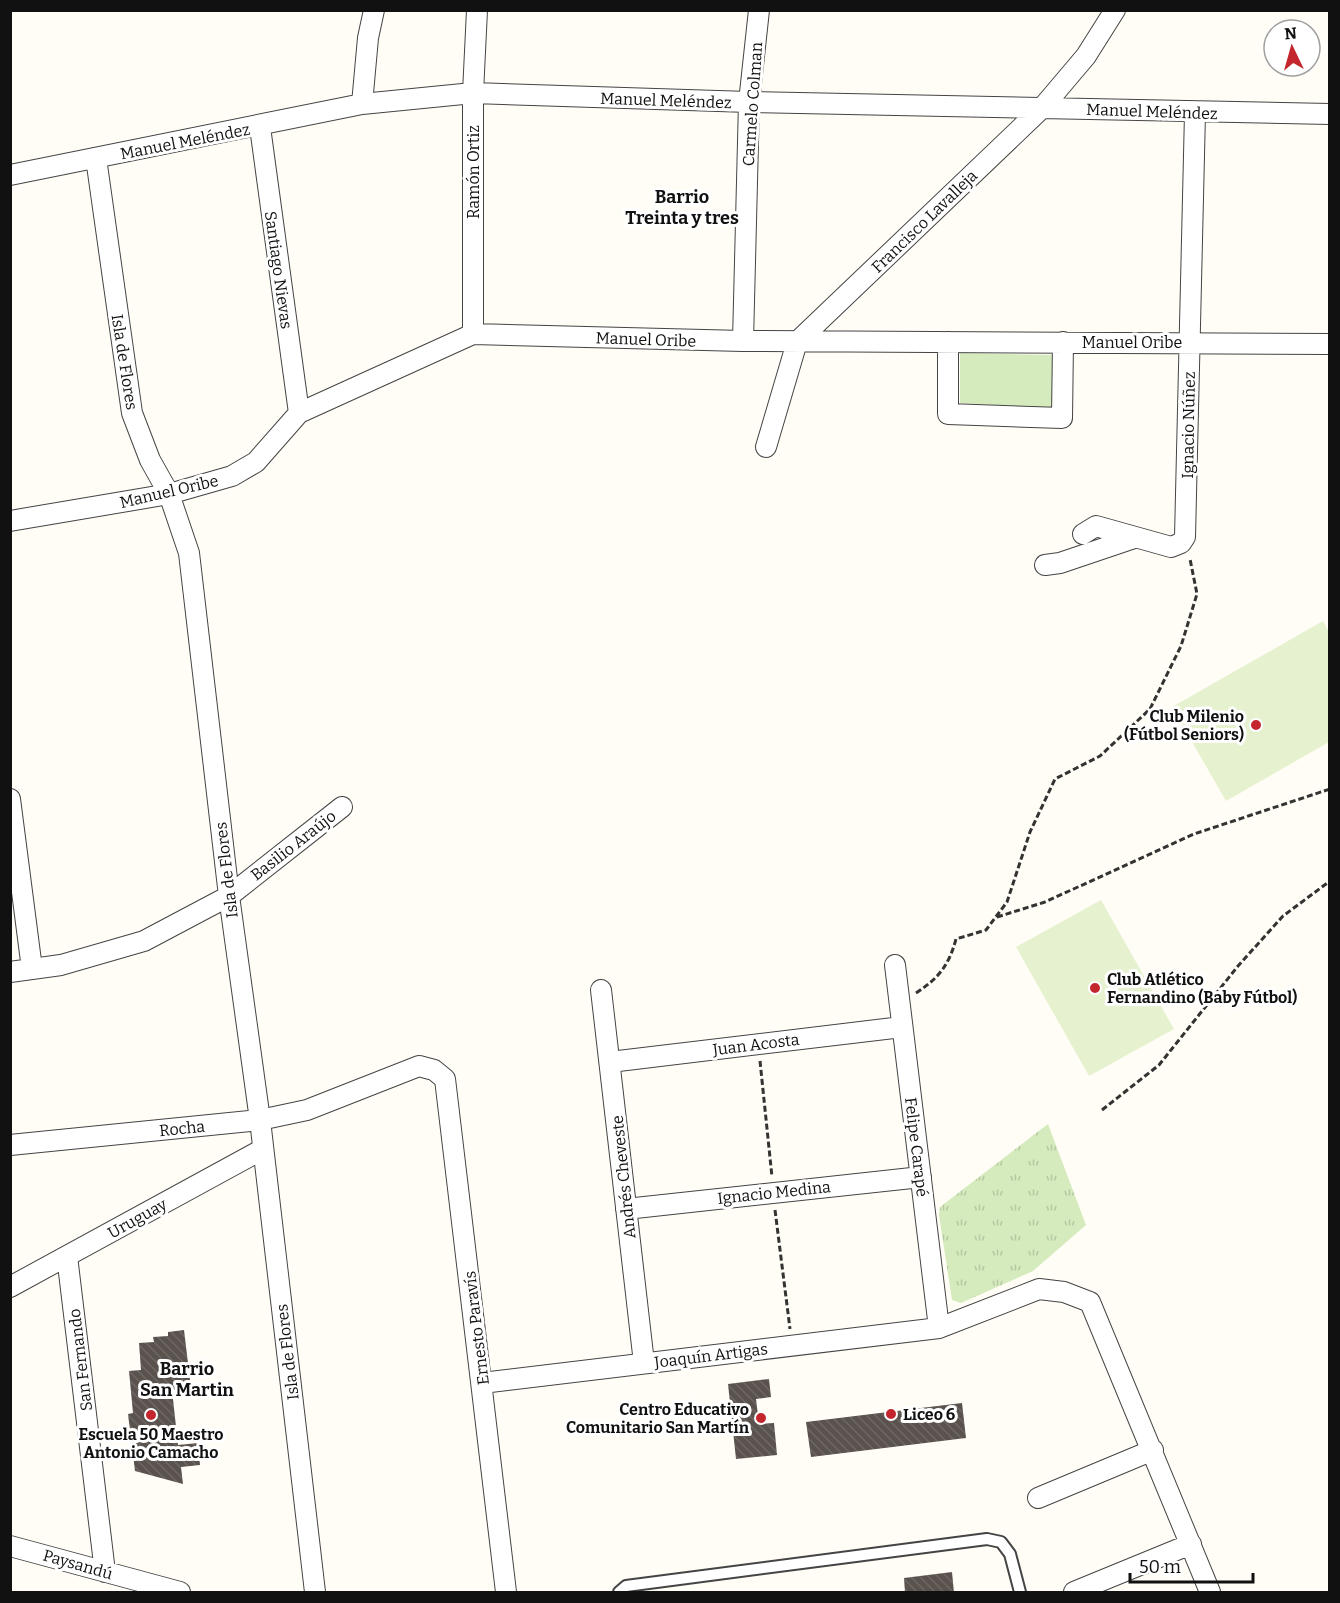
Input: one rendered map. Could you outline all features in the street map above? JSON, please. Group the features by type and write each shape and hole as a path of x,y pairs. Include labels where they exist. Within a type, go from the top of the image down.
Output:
{"street":[{"path":"362,104 368,38 374,10"},
{"name":"Ramón Ortiz","path":"473,333 473,93 477,10"},
{"name":"Carmelo Colman","path":"743,341 749,102 759,10"},
{"name":"Francisco Lavalleja","path":"766,447 797,342 1042,108 1086,56 1115,10"},
{"name":"Manuel Meléndez","path":"10,175 260,127 362,104 473,93 1195,113 1329,114"},
{"name":"Ignacio Núñez","path":"1185,537 1195,113"},
{"name":"Santiago Nievas","path":"260,127 299,413"},
{"name":"Isla de Flores","path":"96,158 132,413 150,460 169,494 189,553 229,896 260,1120 315,1593"},
{"name":"Manuel Oribe","path":"10,521 169,494 232,476 256,462 299,413 473,333 797,342 1329,344"},
{"path":"948,342 948,414 1062,418 1062,342"},
{"path":"1083,534 1096,526 1171,547 1181,543 1185,537"},
{"path":"1045,565 1060,563 1134,538"},
{"path":"10,799 32,969"},
{"name":"Basilio Araújo","path":"10,972 61,965 144,941 229,896 342,807"},
{"name":"Felipe Carapé","path":"895,965 939,1328"},
{"name":"Andrés Cheveste","path":"602,990 644,1363"},
{"name":"Juan Acosta","path":"610,1062 902,1027"},
{"name":"Ernesto Paravís","path":"350,1094 419,1066 434,1070 445,1079 506,1593"},
{"name":"Rocha","path":"10,1145 260,1120 307,1110 350,1094"},
{"name":"Uruguay","path":"10,1287 263,1149"},
{"name":"Ignacio Medina","path":"626,1209 921,1177"},
{"name":"San Fernando","path":"67,1256 105,1572"},
{"name":"Joaquín Artigas","path":"482,1383 939,1328 1039,1289 1064,1292 1090,1302 1153,1450"},
{"path":"1038,1498 1153,1450 1210,1593"},
{"path":"1074,1593 1191,1544"},
{"name":"Paysandú","path":"10,1546 180,1593"}],"lane":[{"path":"619,1593 627,1586 987,1539 1001,1542 1010,1554 1020,1593"}],"path":[{"path":"899,1004 930,984 950,961 956,939 986,930 1007,902 1030,832 1055,779 1100,756 1150,709 1181,646 1197,594 1185,537"},
{"path":"995,917 1046,902 1194,834 1329,789"},
{"path":"1102,1110 1159,1065 1238,966 1283,916 1329,881"}],"green space":[{"path":"960,353 1053,355 1052,408 960,403"},
{"name":"Club Milenio (Fútbol Seniors)","path":"1323,621 1329,632 1329,742 1226,801 1172,707"},
{"name":"Club Atlético Fernandino (Baby Fútbol)","path":"1101,900 1174,1029 1089,1076 1016,947"},
{"path":"1048,1124 1086,1225 1033,1271 961,1303 952,1300 939,1215 940,1207"}],"building":[{"path":"184,1330 191,1388 172,1390 178,1445 198,1443 200,1465 181,1467 183,1484 135,1471 128,1414 133,1413 129,1371 141,1370 139,1343 154,1342 153,1337 168,1336 168,1332"},
{"path":"769,1379 771,1397 756,1399 759,1424 774,1423 777,1455 736,1459 728,1384"},
{"path":"962,1403 966,1438 811,1457 806,1422"},
{"path":"952,1572 954,1593 905,1593 904,1578"}],"place":[{"name":"Club Milenio (Fútbol Seniors)","path":"1256,725"},
{"name":"Club Atlético Fernandino (Baby Fútbol)","path":"1095,988"},
{"name":"Liceo 6","path":"891,1414"},
{"name":"Escuela 50 Maestro Antonio Camacho","path":"151,1415"},
{"name":"Centro Educativo Comunitario San Martín","path":"761,1418"}],"district":[{"name":"Barrio Treinta y tres","path":"682,207"},
{"name":"Barrio San Martin","path":"187,1379"}]}
